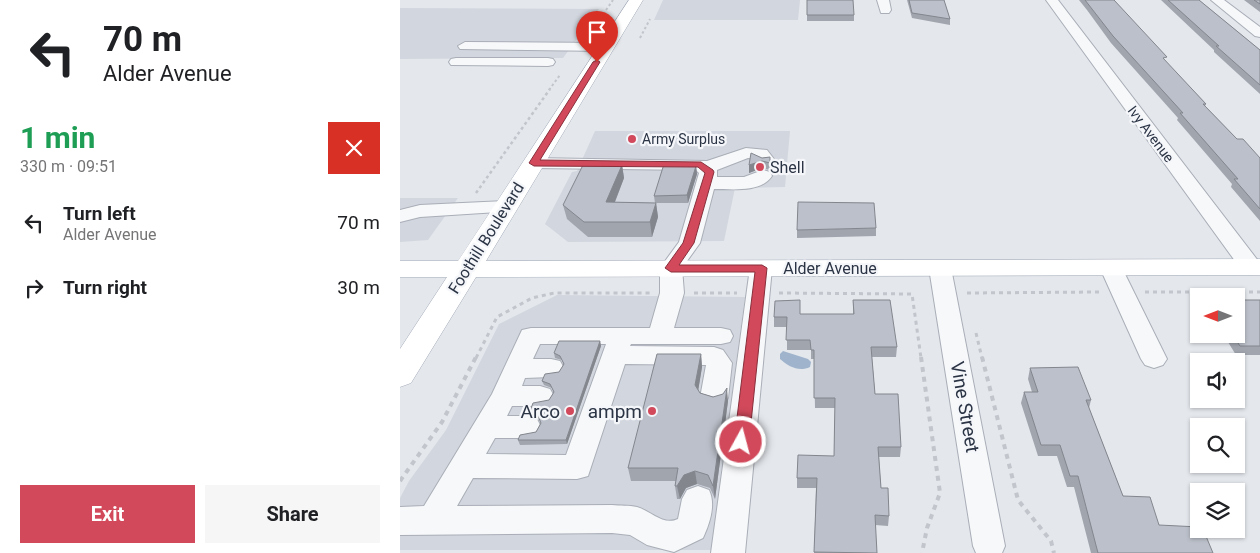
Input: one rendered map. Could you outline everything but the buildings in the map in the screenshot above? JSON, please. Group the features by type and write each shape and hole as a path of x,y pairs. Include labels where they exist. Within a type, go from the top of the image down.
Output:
{"main road":[{"name":"Foothill Boulevard","path":"400,375 534,163 594,57 636,0"},
{"name":"Alder Avenue","path":"400,269 1255,267"}],"street":[{"name":"Ivy Avenue","path":"1052,0 1255,267"},
{"path":"1217,0 1260,33"},
{"path":"465,46 594,57"},
{"path":"456,62 560,69"},
{"path":"746,154 761,154 764,167 758,181 749,182 705,175 746,154"},
{"path":"534,163 701,165 705,175 688,243 671,268 672,293 659,337"},
{"path":"400,216 420,210 506,207"},
{"path":"728,553 762,268"},
{"name":"Vine Street","path":"940,268 989,546"},
{"path":"1111,268 1154,359"},
{"path":"433,520 504,396 531,336 610,357 714,356 719,363 714,398"},
{"path":"465,466 577,467 582,427 592,396 610,357 659,337 722,336"},
{"path":"517,369 551,368"},
{"path":"504,396 540,396"},
{"path":"487,427 527,427"},
{"path":"400,521 612,519 636,521 659,535 674,537 692,528 698,499"}],"path":[{"path":"606,10 613,0"},
{"path":"640,38 650,19"},
{"path":"454,209 464,199 474,195 560,69"},
{"path":"969,302 966,292 1260,292"},
{"path":"976,330 1018,500 1052,541 1054,553"}],"shaded area":[{"path":"663,0 800,0 798,20 654,20"},
{"path":"400,8 599,9 563,58 400,59"},
{"path":"595,131 790,131 785,187 735,188 724,241 568,242 545,224 572,172 577,171"},
{"path":"400,198 458,198 428,240 400,242"},
{"path":"557,295 745,297 711,550 400,550 400,498 409,481 446,430 499,324"}],"water":[{"path":"783,351 808,359 811,362 810,367 798,369 787,364 780,359 780,354"}],"place":[{"name":"Army Surplus","path":"632,139"},
{"name":"Shell","path":"760,167"},
{"name":"Arco","path":"570,411"},
{"name":"ampm","path":"652,411"}],"route":[{"path":"597,62 534,163 701,165 709,172 688,243 671,268 762,268 741,442"}]}
